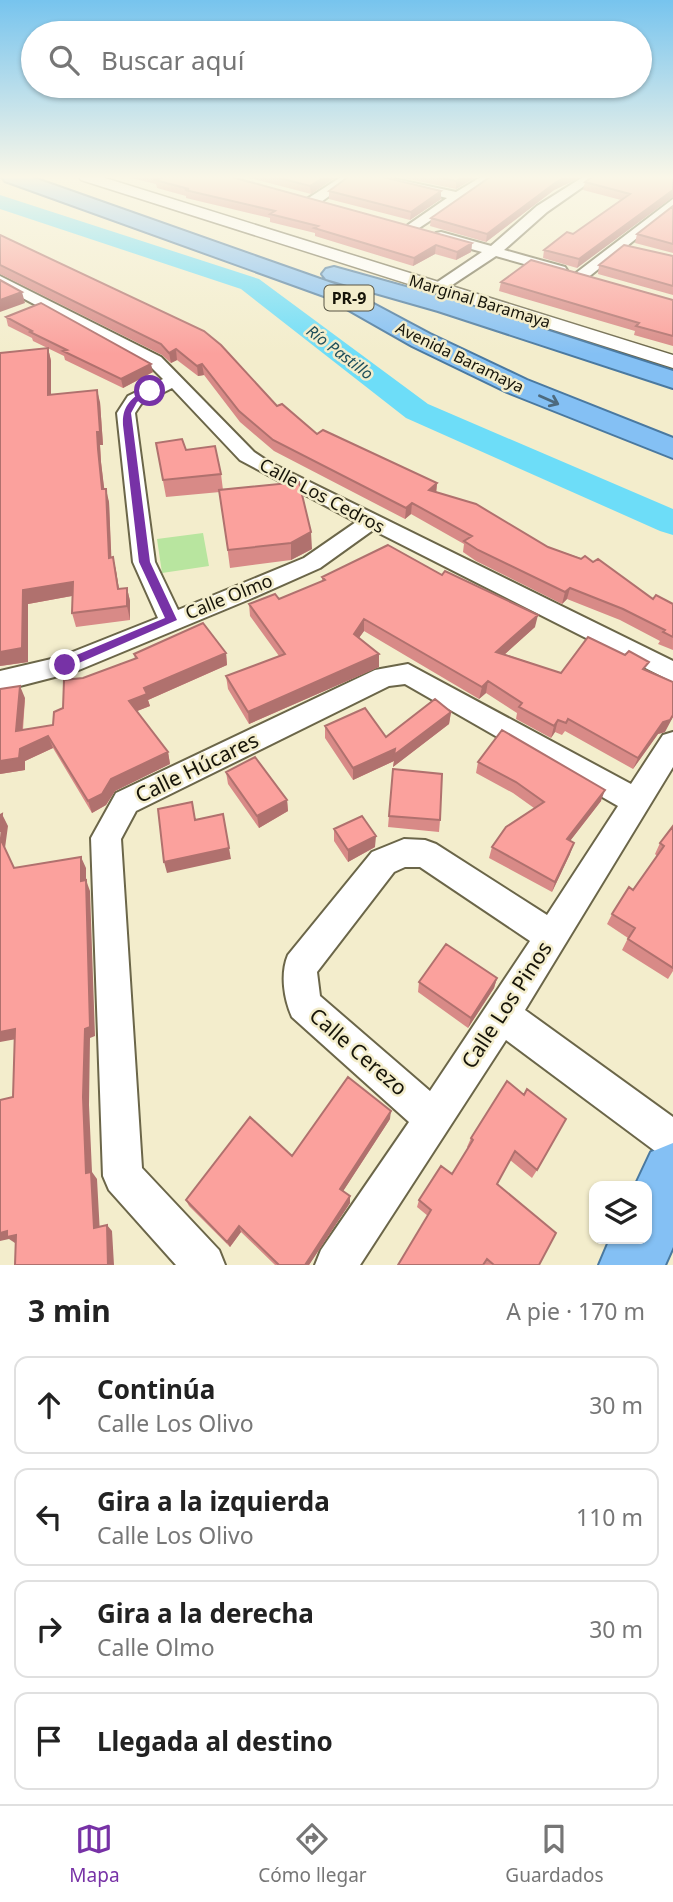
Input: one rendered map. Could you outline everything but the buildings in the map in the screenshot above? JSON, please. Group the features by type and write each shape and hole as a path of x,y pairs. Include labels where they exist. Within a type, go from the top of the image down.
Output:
{"highway":[{"name":"Avenida Baramaya","path":"183,236 332,290 421,340 505,380 588,417 673,449"},
{"name":"Avenida Baramaya","path":"221,236 673,380"},
{"path":"652,1221 673,1174"},
{"path":"632,1265 642,1244"}],"street":[{"name":"Marginal Baramaya","path":"273,236 673,362"},
{"path":"442,236 588,278 632,236"},
{"path":"438,288 494,251 511,236"},
{"path":"619,246 640,252"},
{"name":"Calle Los Cedros","path":"0,280 155,361 247,456 262,466 673,672"},
{"path":"22,312 44,303"},
{"path":"171,620 144,562 127,413 134,400 175,380"},
{"name":"Calle Olmo","path":"0,681 65,665 312,562 370,522"},
{"name":"Calle Húcares","path":"204,1265 122,1176 106,838 126,802 384,677 408,674 637,802"},
{"name":"Calle Los Pinos","path":"336,1265 502,1015 673,743"},
{"name":"Calle Cerezo","path":"434,1119 304,1005 300,967 383,862 404,853 425,854 551,936"},
{"path":"502,1015 673,1140"}],"green space":[{"path":"203,533 209,566 162,573 157,539"}],"waterway":[{"name":"Río Pastillo","path":"104,236 250,284 417,411 673,523"}],"route":[{"path":"65,665 171,620 144,562 133,481 127,413 134,400 150,391"}]}
